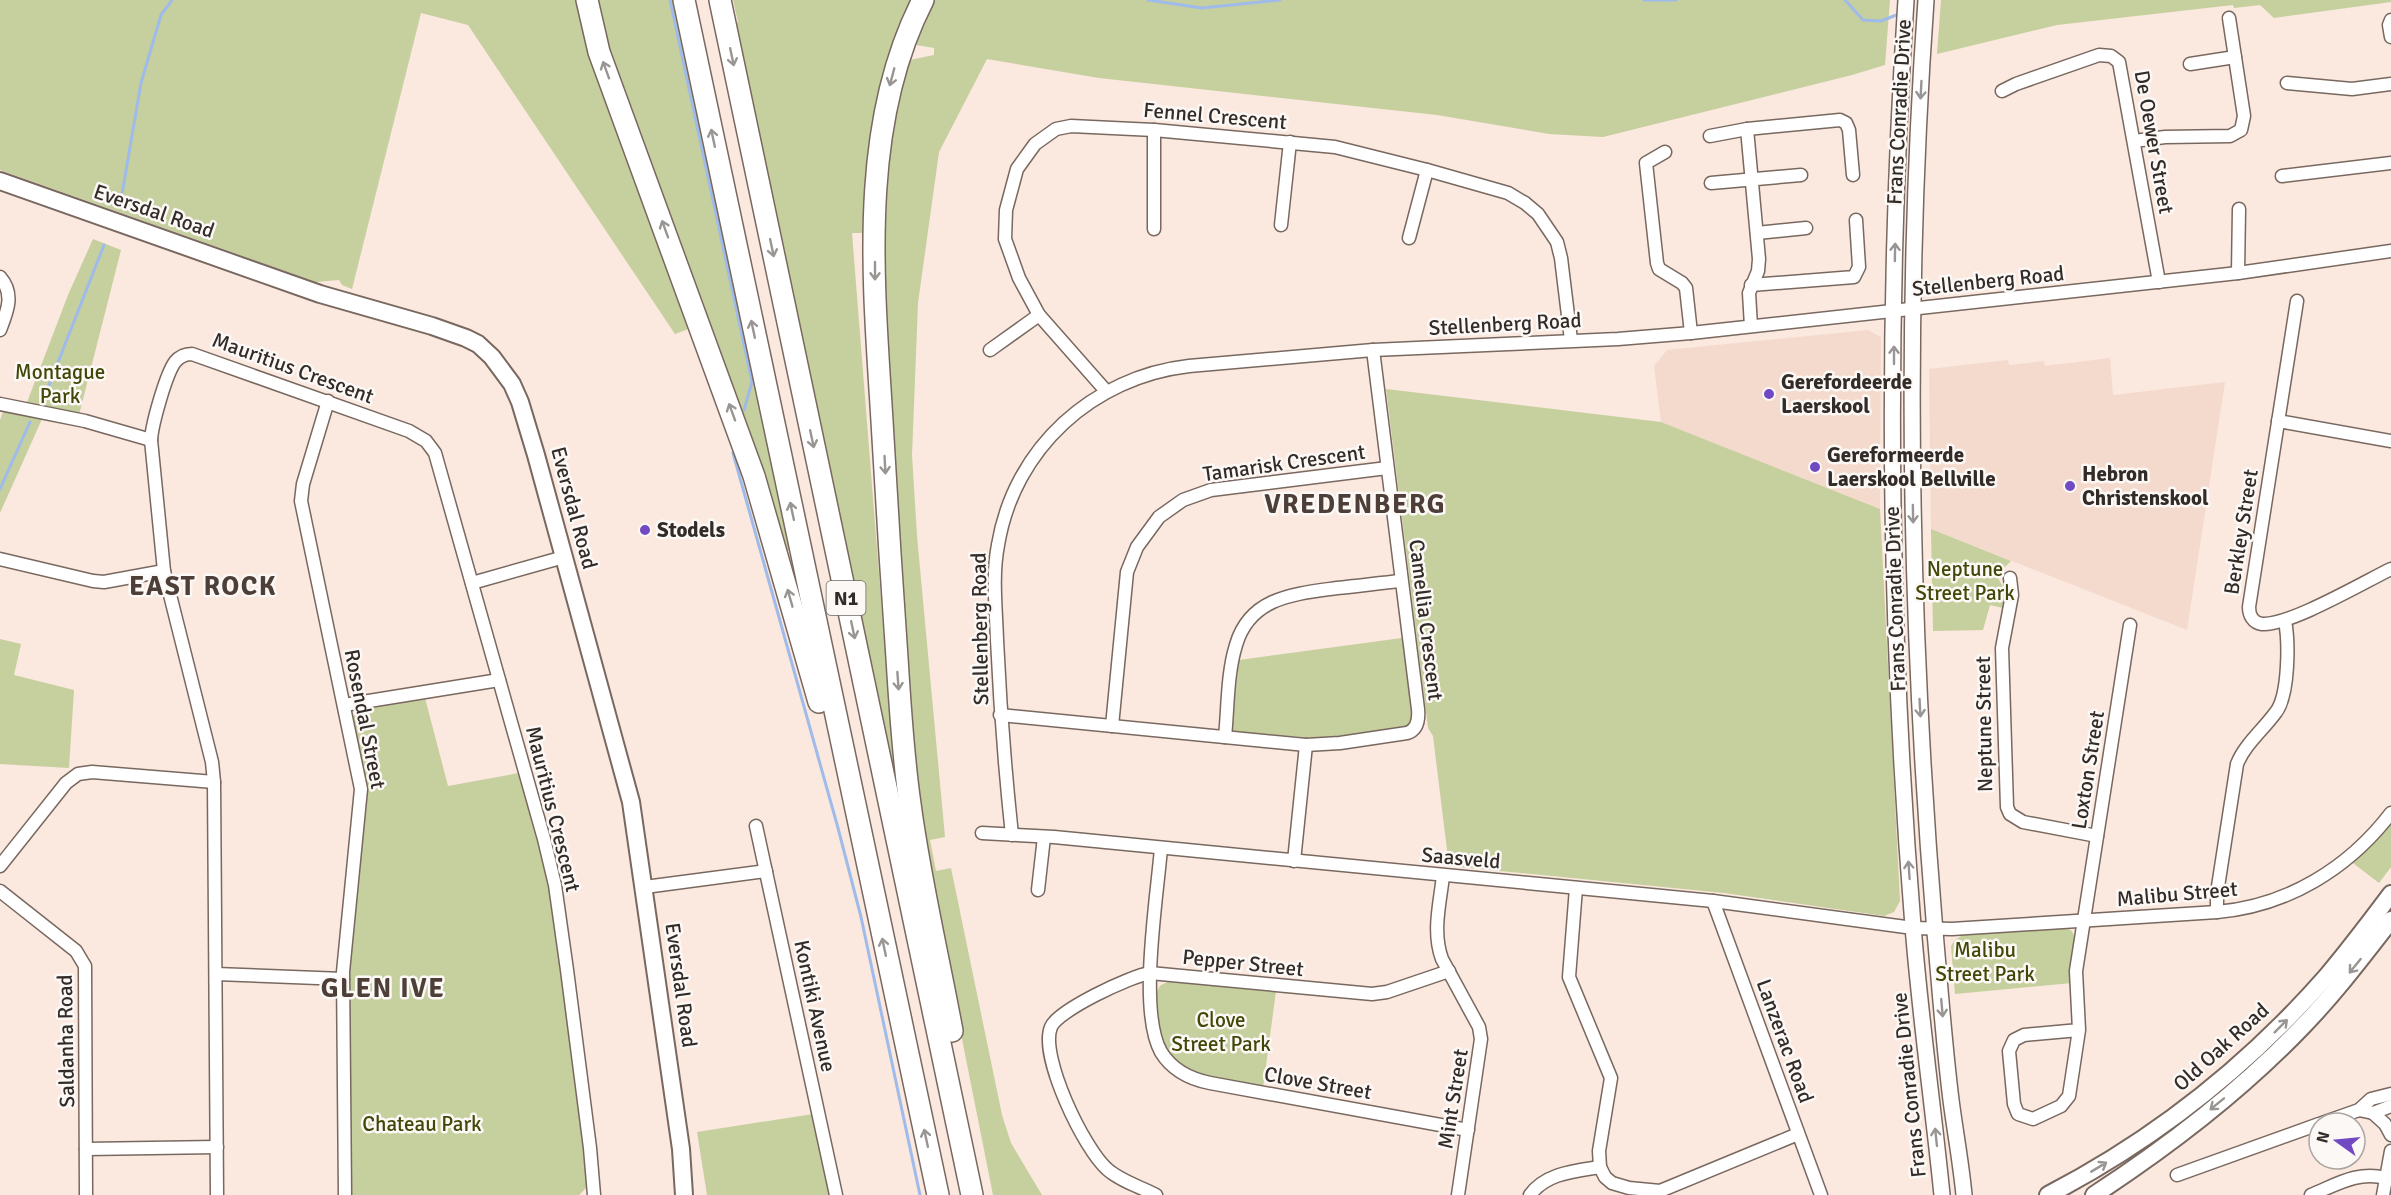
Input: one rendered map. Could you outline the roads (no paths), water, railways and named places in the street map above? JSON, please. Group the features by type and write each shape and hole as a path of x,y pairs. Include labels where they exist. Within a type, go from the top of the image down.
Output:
{"highway":[{"path":"586,0 599,52 754,476 873,897"},
{"name":"N1","path":"684,0 938,1195"},
{"name":"N1","path":"720,0 972,1195"},
{"path":"923,0 911,22 886,100 878,159 875,230 876,304 890,564 909,802 983,1195"}],"main road":[{"name":"Eversdal Road","path":"0,181 320,294 432,326 478,344 492,357 515,390 536,455 631,802 681,1149 684,1195"},
{"name":"Old Oak Road","path":"2048,1195 2094,1171 2151,1134 2196,1102 2238,1066 2328,975 2391,894"},
{"name":"Old Oak Road","path":"2094,1195 2171,1142 2248,1079 2303,1026 2391,920"}],"street":[{"name":"Frans Conradie Drive","path":"1906,0 1894,310 1901,746 1913,928 1942,1195"},
{"name":"Frans Conradie Drive","path":"1926,0 1917,179 1912,437 1916,622 1935,929 1951,1099 1964,1195"},
{"path":"2134,141 2165,136 2226,137 2236,134 2243,128 2244,116 2229,18"},
{"path":"2391,20 2389,25 2391,37"},
{"name":"De Oewer Street","path":"2002,91 2098,55 2111,56 2121,64 2158,282"},
{"path":"2190,64 2235,57"},
{"path":"2287,83 2352,89 2391,84"},
{"path":"1710,136 1747,129 1833,119 1842,120 1849,130 1852,175"},
{"name":"Fennel Crescent","path":"1106,391 1039,315 1019,278 1005,239 1006,210 1017,169 1035,144 1056,129 1071,126 1154,130 1290,142 1350,150 1508,193 1525,203 1544,220 1554,237 1561,258 1571,340"},
{"path":"1747,129 1759,265 1751,285 1748,302 1751,326"},
{"path":"1154,130 1154,229"},
{"path":"1281,225 1290,142"},
{"path":"1665,152 1646,163 1657,263 1659,269 1682,283 1687,289 1691,333"},
{"path":"2282,176 2391,163"},
{"path":"1410,238 1428,170"},
{"path":"1711,183 1801,176"},
{"path":"2238,273 2239,209"},
{"path":"1751,285 1854,277 1858,273 1859,264 1856,220"},
{"path":"1757,233 1806,228"},
{"name":"Stellenberg Road","path":"1011,835 1000,716 995,574 1004,518 1021,477 1045,442 1076,411 1106,391 1137,377 1176,368 1373,350 1618,339 1691,333 2238,273 2391,251"},
{"path":"0,278 7,288 9,302 0,330"},
{"name":"Berkley Street","path":"2297,301 2249,607 2250,615 2258,623 2285,621 2391,569"},
{"path":"990,350 1039,315"},
{"name":"Camellia Crescent","path":"1000,716 1306,745 1340,743 1407,733 1416,727 1418,709 1373,350"},
{"name":"Mauritius Crescent","path":"217,1195 214,783 212,762 164,571 151,440 154,420 173,366 179,358 188,354 200,355 415,433 431,446 437,459 555,885 590,1148 594,1195"},
{"name":"Rosendal Street","path":"328,401 303,484 301,508 361,789 343,979 345,1195"},
{"path":"0,404 85,421 151,440"},
{"path":"2278,421 2391,441"},
{"name":"Tamarisk Crescent","path":"1112,726 1127,572 1137,547 1159,517 1184,500 1211,490 1388,468"},
{"path":"472,583 564,557"},
{"path":"0,559 104,582 164,571"},
{"name":"Neptune Street","path":"2010,578 2012,596 2002,648 2007,807 2010,814 2022,822 2097,836"},
{"path":"1225,737 1234,649 1241,633 1259,611 1277,599 1297,593 1401,580"},
{"path":"2217,912 2217,892 2237,764 2244,749 2278,710 2282,696 2287,635 2285,621"},
{"name":"Loxton Street","path":"2079,1030 2024,1035 2012,1043 2009,1051 2014,1104 2022,1117 2036,1119 2061,1106 2068,1099 2079,1030 2076,976 2130,625"},
{"path":"344,705 499,680"},
{"path":"1294,861 1306,745"},
{"path":"0,866 66,783 78,774 92,772 214,783"},
{"name":"Malibu Street","path":"1935,929 2217,912 2270,901 2314,882 2359,849 2391,813"},
{"name":"Kontiki Avenue","path":"756,826 836,1195"},
{"name":"Saasveld","path":"982,833 1713,901 1935,929"},
{"path":"1038,890 1044,837"},
{"name":"Clove Street","path":"1161,848 1150,973 1150,1013 1154,1036 1166,1060 1189,1077 1210,1083 1468,1130"},
{"path":"645,887 766,871"},
{"name":"Mint Street","path":"1443,876 1437,935 1440,953 1479,1026 1481,1039 1458,1195"},
{"path":"1575,888 1569,977 1611,1078 1599,1151 1600,1167 1608,1180 1618,1191 1665,1190 1798,1134"},
{"name":"Saldanha Road","path":"0,891 76,951 83,961 86,972 86,1195"},
{"name":"Lanzerac Road","path":"1713,901 1821,1195"},
{"name":"Pepper Street","path":"1156,1195 1114,1174 1101,1163 1079,1128 1066,1103 1048,1047 1049,1033 1058,1017 1129,979 1150,973 1372,994 1387,992 1449,971"},
{"path":"216,974 343,979"},
{"path":"2390,1098 2371,1099 2367,1112 2385,1125 2391,1136"},
{"path":"2177,1175 2307,1129"},
{"path":"86,1149 217,1147"},
{"path":"2383,1195 2391,1151"},
{"path":"1530,1195 1542,1184 1559,1175 1600,1167"},
{"path":"2311,1195 2358,1176 2372,1174 2386,1178"}],"waterway":[{"path":"122,194 141,83 161,15 172,0"},
{"path":"670,0 752,382 744,410"},
{"path":"1148,0 1202,8 1280,0"},
{"path":"1644,0 1676,0"},
{"path":"1845,0 1863,20 1881,21 1899,14"},
{"path":"44,398 104,245"},
{"path":"0,489 30,422"},
{"path":"733,453 861,917 920,1195"}],"place":[{"name":"Gerefordeerde Laerskool","path":"1769,394"},
{"name":"Gereformeerde Laerskool Bellville","path":"1815,467"},
{"name":"Hebron Christenskool","path":"2070,486"},
{"name":"Stodels","path":"645,530"}],"district":[{"name":"VREDENBERG","path":"1355,504"},
{"name":"EAST ROCK","path":"203,586"},
{"name":"GLEN IVE","path":"383,988"}],"park label":[{"name":"Montague Park","path":"60,384"},
{"name":"Neptune Street Park","path":"1965,581"},
{"name":"Malibu Street Park","path":"1985,962"},
{"name":"Clove Street Park","path":"1221,1032"},
{"name":"Chateau Park","path":"422,1124"}]}
